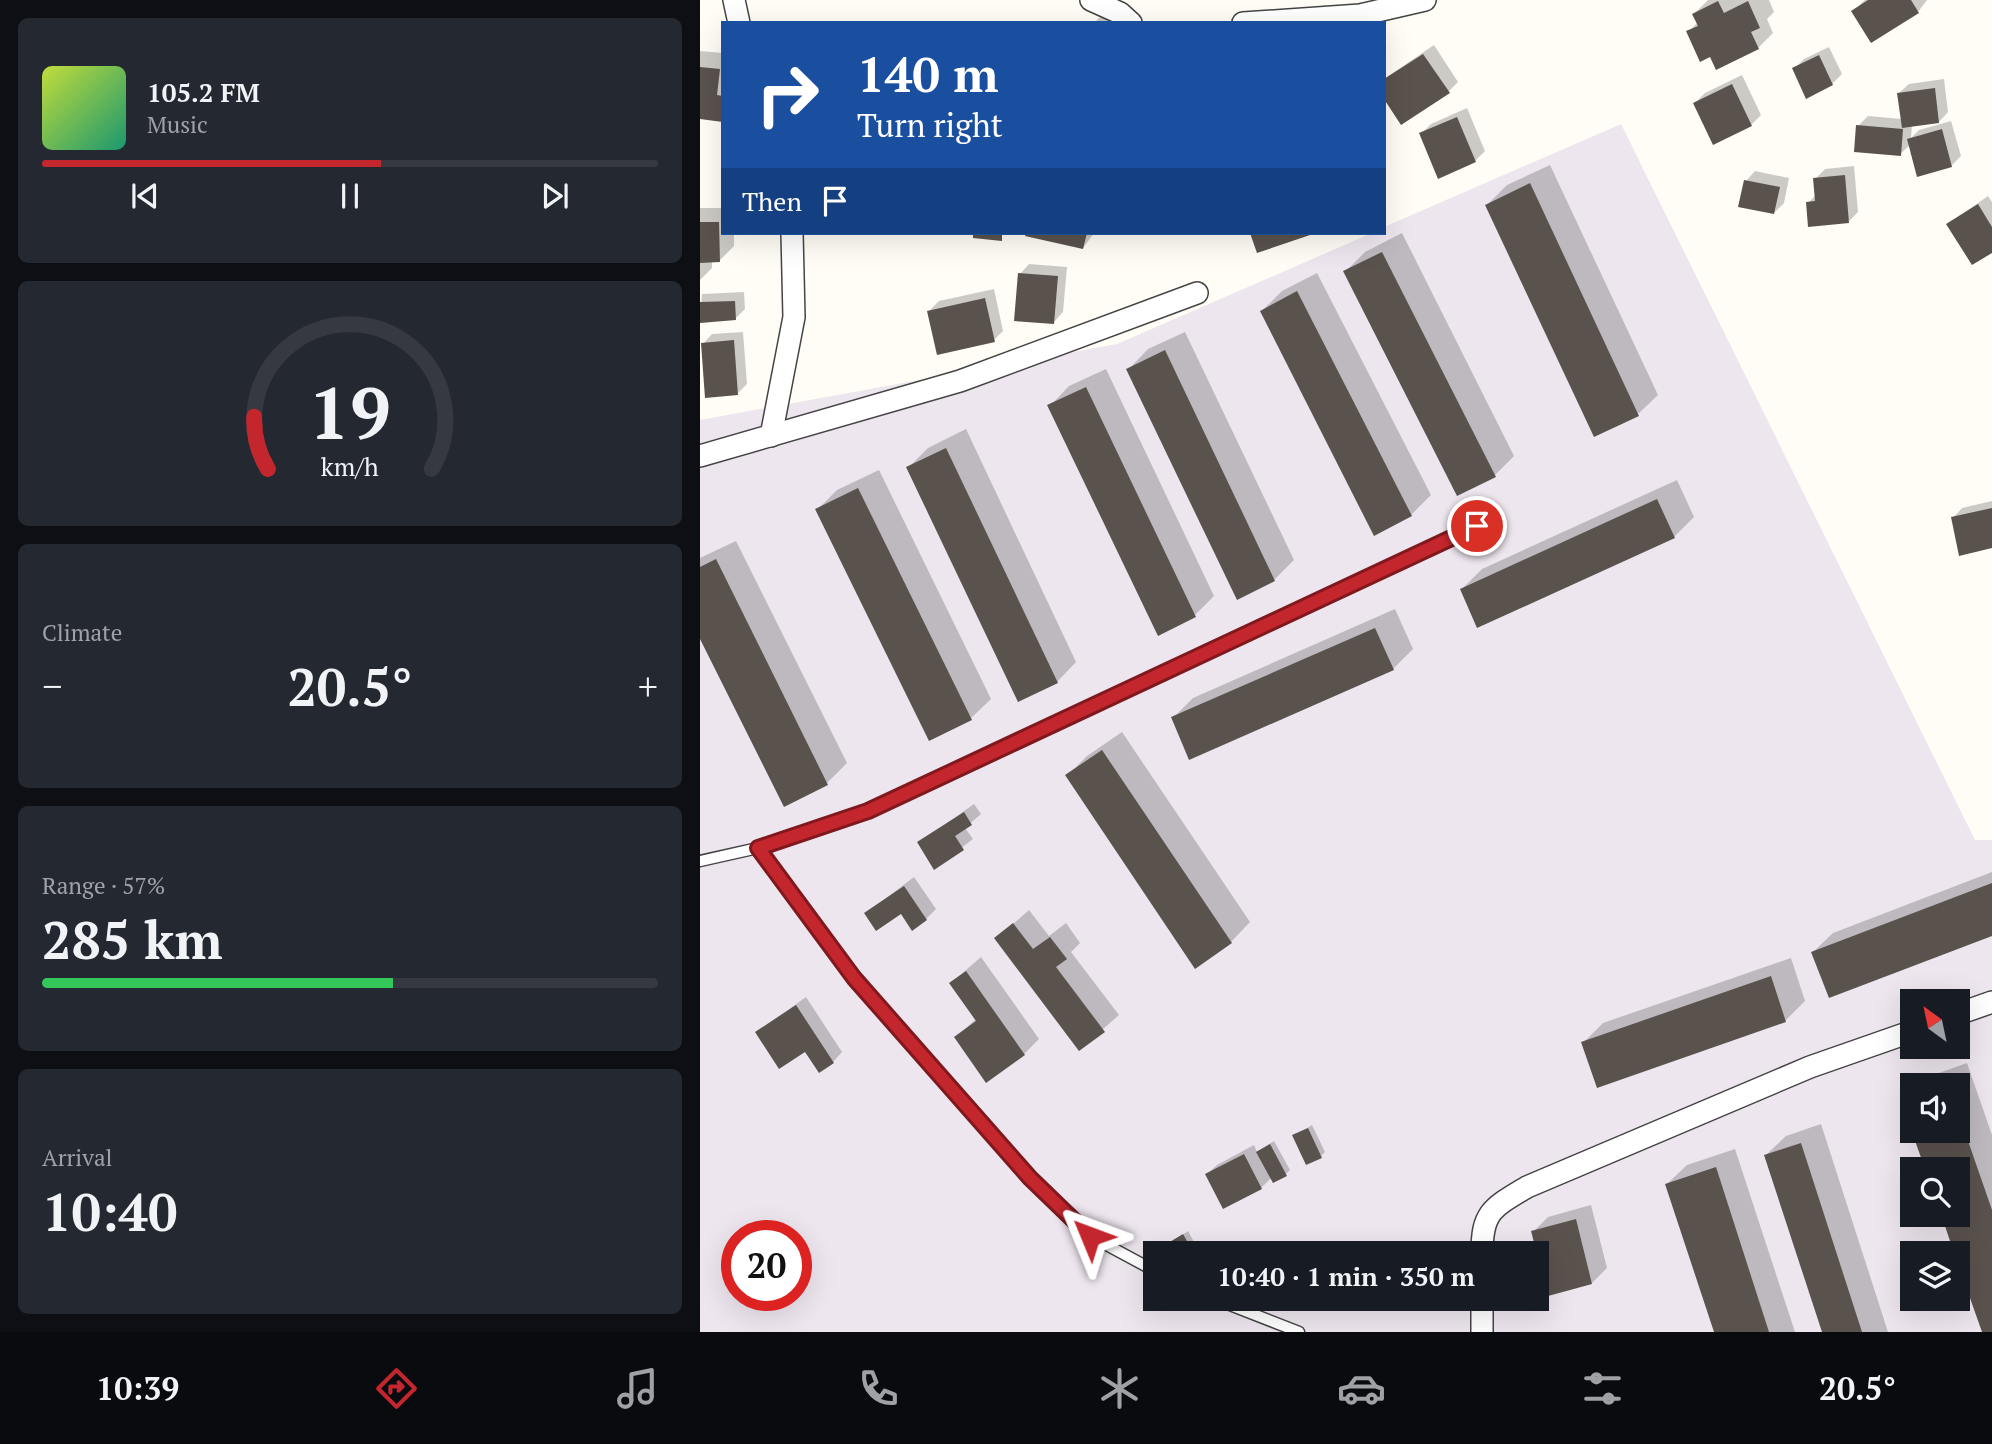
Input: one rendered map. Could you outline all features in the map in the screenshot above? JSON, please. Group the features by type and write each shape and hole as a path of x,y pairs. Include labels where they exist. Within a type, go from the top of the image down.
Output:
{"street":[{"path":"734,0 739,21"},
{"path":"1091,0 1120,13 1130,21"},
{"path":"1272,21 1360,15 1424,0"},
{"path":"771,436 794,317 792,235"},
{"path":"700,456 960,382 1197,293"},
{"path":"1970,1010 1992,1002"},
{"path":"1482,1241 1482,1225 1501,1202 1527,1187 1811,1067 1900,1036"},
{"path":"1482,1311 1482,1332"}],"lane":[{"path":"700,861 758,848 868,811 1477,526"},
{"path":"758,848 854,978 1030,1178 1090,1236 1143,1265"},
{"path":"1245,1311 1299,1332"}],"shaded area":[{"path":"1621,124 1975,840 1992,840 1992,1332 700,1332 700,420 1117,344 1367,235 1386,235 1386,226"}],"building":[{"path":"1868,0 1911,0 1919,13 1871,43 1851,11"},
{"path":"1718,1 1724,13 1748,1 1760,28 1751,32 1759,49 1716,70 1710,57 1700,62 1686,31 1698,26 1692,14"},
{"path":"1423,54 1450,93 1401,125 1386,102 1386,78"},
{"path":"1819,55 1833,85 1806,99 1792,68"},
{"path":"700,67 720,69 717,95 721,96 721,122 700,119"},
{"path":"1732,84 1752,126 1713,145 1693,103"},
{"path":"1935,88 1939,123 1902,128 1897,93"},
{"path":"1457,117 1476,162 1438,179 1419,133"},
{"path":"1856,125 1903,129 1901,156 1854,152"},
{"path":"1942,129 1952,167 1917,177 1907,139"},
{"path":"1845,175 1849,223 1808,227 1806,202 1815,201 1813,178"},
{"path":"1744,180 1780,187 1774,214 1738,207"},
{"path":"1530,183 1639,416 1594,437 1485,205"},
{"path":"1978,204 1992,227 1992,253 1972,265 1946,224"},
{"path":"700,222 719,222 720,262 700,263"},
{"path":"973,235 1002,235 1002,241 973,238"},
{"path":"1025,235 1086,235 1083,249"},
{"path":"1251,235 1310,235 1257,253"},
{"path":"1382,252 1496,477 1457,496 1343,271"},
{"path":"1018,273 1058,276 1054,324 1014,321"},
{"path":"1297,291 1412,516 1374,536 1260,311"},
{"path":"985,298 995,342 937,355 927,311"},
{"path":"735,301 736,320 700,323 700,302"},
{"path":"734,340 738,395 705,398 701,343"},
{"path":"1165,350 1275,581 1237,600 1126,369"},
{"path":"1086,387 1196,617 1158,636 1047,405"},
{"path":"946,448 1058,683 1018,702 906,467"},
{"path":"858,488 972,720 929,741 815,509"},
{"path":"1657,499 1675,538 1477,628 1460,589"},
{"path":"1992,508 1992,548 1959,556 1951,517"},
{"path":"716,559 828,785 784,807 700,639 700,567"},
{"path":"1375,628 1394,670 1189,760 1171,717"},
{"path":"1102,750 1232,943 1195,969 1065,775"},
{"path":"964,812 972,825 955,836 964,850 934,870 917,842"},
{"path":"1992,883 1992,936 1829,998 1811,952"},
{"path":"904,886 927,920 912,931 901,914 876,931 864,913"},
{"path":"1013,923 1033,949 1050,937 1067,959 1056,967 1105,1032 1079,1051 994,938"},
{"path":"966,971 1025,1055 986,1083 954,1037 976,1021 949,983"},
{"path":"1771,976 1786,1022 1597,1088 1581,1042"},
{"path":"796,1005 834,1063 819,1073 805,1052 779,1069 755,1032"},
{"path":"1308,1128 1322,1158 1306,1165 1292,1135"},
{"path":"1801,1143 1862,1332 1822,1332 1764,1155"},
{"path":"1916,1143 1969,1143 1992,1210 1992,1332 1982,1332 1970,1298 1970,1241 1950,1241 1945,1227 1970,1227 1970,1157 1921,1157"},
{"path":"1270,1144 1287,1176 1273,1183 1256,1152"},
{"path":"1244,1154 1262,1189 1223,1209 1205,1174"},
{"path":"1716,1167 1769,1332 1714,1332 1665,1184"},
{"path":"1576,1219 1592,1284 1549,1296 1549,1241 1534,1241 1531,1231"},
{"path":"1183,1234 1187,1241 1171,1241"}],"route":[{"path":"1090,1236 1030,1178 854,978 758,848 868,811 1477,526"}]}
